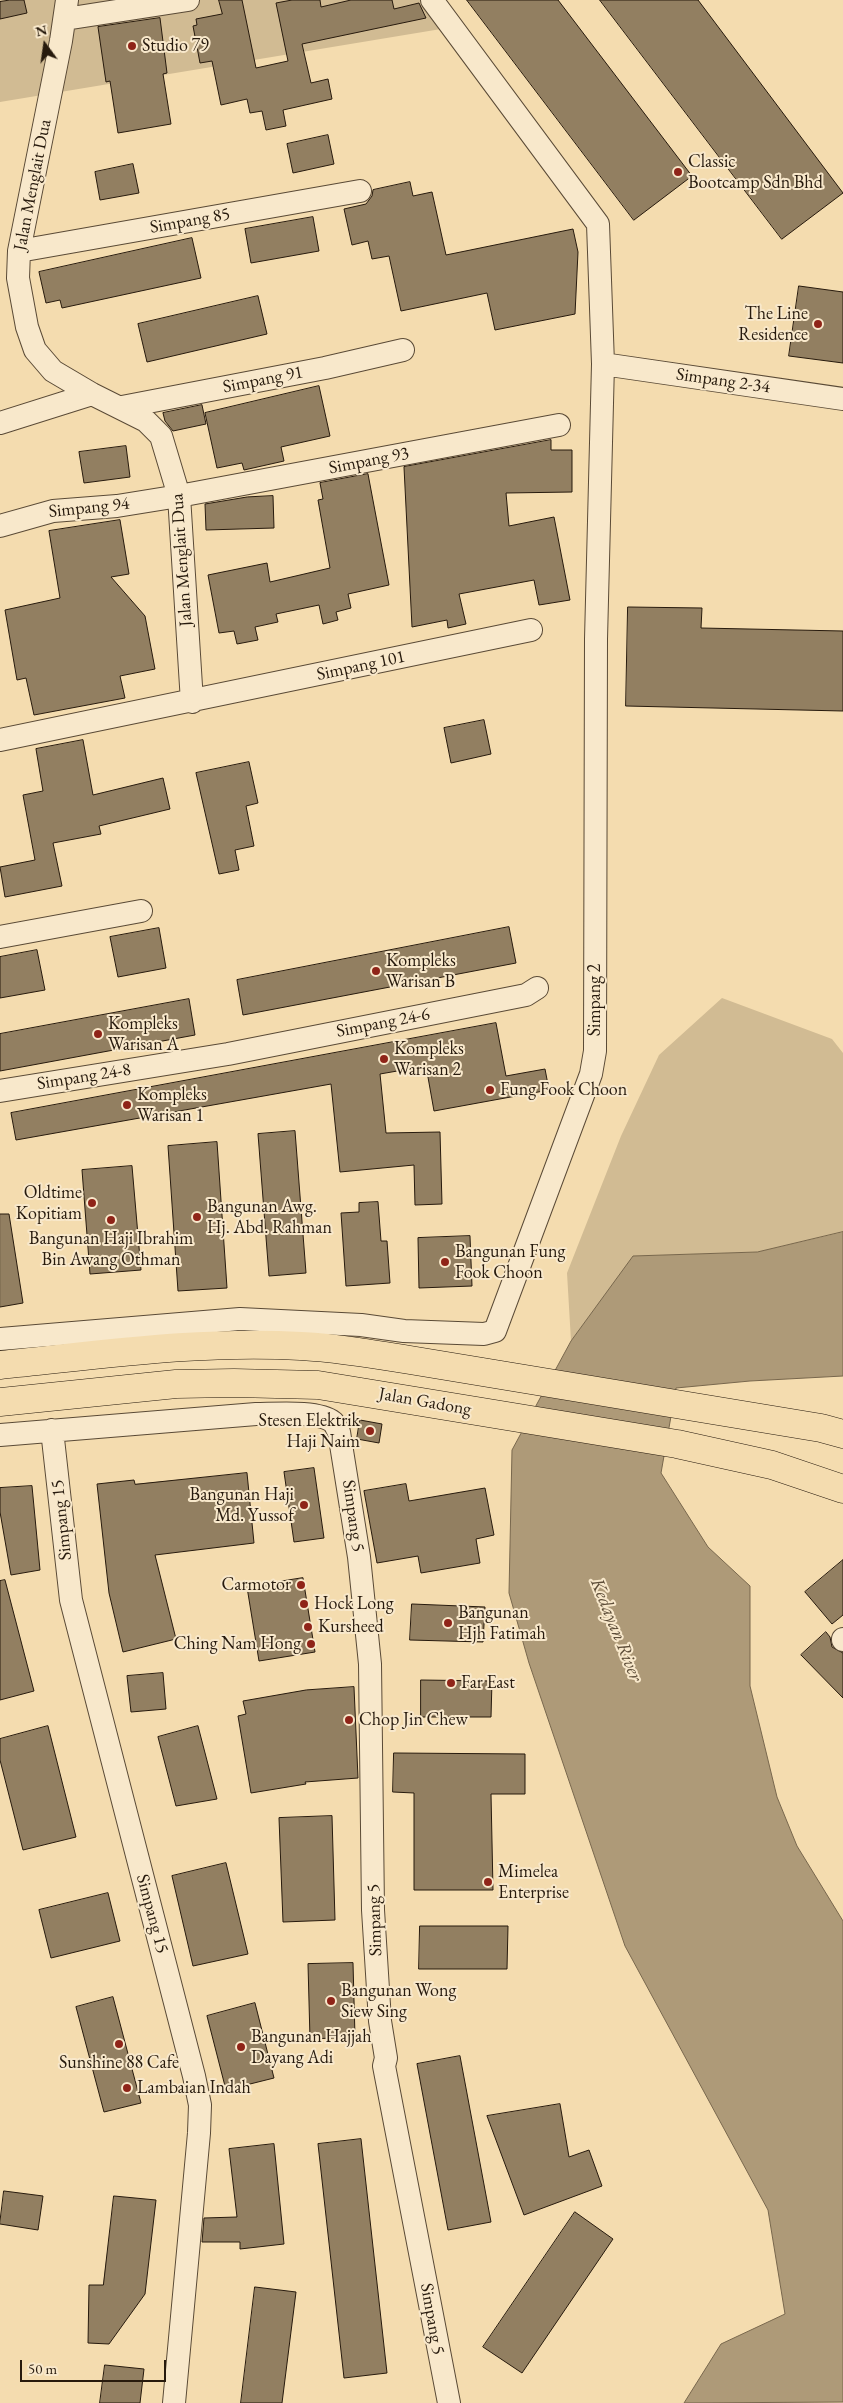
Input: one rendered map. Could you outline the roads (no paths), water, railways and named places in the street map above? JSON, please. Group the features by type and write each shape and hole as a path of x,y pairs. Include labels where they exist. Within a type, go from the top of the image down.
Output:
{"main road":[{"path":"0,1365 170,1348 238,1345 309,1346 410,1360 832,1431"},
{"name":"Jalan Gadong","path":"0,1402 176,1384 318,1385 677,1444 772,1465 843,1489"}],"street":[{"path":"66,10 188,0"},
{"name":"Simpang 2","path":"0,1339 240,1319 361,1325 404,1331 484,1334 495,1331 501,1319 592,1066 595,1041 596,639 603,364 598,224 432,0"},
{"name":"Jalan Menglait Dua","path":"66,10 19,252 18,278 27,327 35,350 53,370 92,394 122,407 146,421 161,436 179,496 192,702"},
{"name":"Simpang 85","path":"19,252 360,191"},
{"name":"Simpang 91","path":"122,407 325,368 403,350"},
{"name":"Simpang 2-34","path":"603,364 843,399"},
{"path":"0,423 92,394"},
{"name":"Simpang 93","path":"179,496 559,425"},
{"name":"Simpang 94","path":"0,526 53,511 118,506 179,496"},
{"name":"Simpang 101","path":"192,702 531,630"},
{"path":"0,740 192,702"},
{"path":"0,937 141,911"},
{"name":"Simpang 24-6","path":"228,1054 526,995 537,988"},
{"name":"Simpang 24-8","path":"0,1091 228,1054"},
{"name":"Simpang 5","path":"52,1430 290,1414 322,1417 333,1422 339,1432 359,1557 370,1664 373,1910 380,2022 386,2058 384,2066 449,2403"},
{"path":"0,1435 52,1430"},
{"name":"Simpang 15","path":"52,1430 71,1600 194,2076 200,2106 200,2133 174,2403"}],"water":[{"name":"Kedayan River","path":"843,1232 843,1376 750,1381 676,1388 661,1473 708,1547 750,1586 750,1686 777,1797 797,1846 843,1921 843,2402 684,2403 721,2344 785,2314 768,2210 625,1946 529,1663 509,1593 512,1450 571,1341 633,1256 757,1252"}],"place":[{"name":"Studio 79","path":"132,46"},
{"name":"Classic Bootcamp Sdn Bhd","path":"678,172"},
{"name":"The Line Residence","path":"818,324"},
{"name":"Kompleks Warisan B","path":"376,971"},
{"name":"Kompleks Warisan A","path":"98,1034"},
{"name":"Kompleks Warisan 2","path":"384,1059"},
{"name":"Fung Fook Choon","path":"490,1090"},
{"name":"Kompleks Warisan 1","path":"127,1105"},
{"name":"Oldtime Kopitiam","path":"92,1203"},
{"name":"Bangunan Awg. Hj. Abd. Rahman","path":"197,1217"},
{"name":"Bangunan Haji Ibrahim Bin Awang Othman","path":"111,1220"},
{"name":"Bangunan Fung Fook Choon","path":"445,1262"},
{"name":"Stesen Elektrik Haji Naim","path":"370,1431"},
{"name":"Bangunan Haji Md. Yussof","path":"304,1505"},
{"name":"Carmotor","path":"301,1585"},
{"name":"Hock Long","path":"304,1604"},
{"name":"Bangunan Hjh Fatimah","path":"448,1623"},
{"name":"Kursheed","path":"308,1627"},
{"name":"Ching Nam Hong","path":"311,1644"},
{"name":"Far East","path":"451,1683"},
{"name":"Chop Jin Chew","path":"349,1720"},
{"name":"Mimelea Enterprise","path":"488,1882"},
{"name":"Bangunan Wong Siew Sing","path":"331,2001"},
{"name":"Sunshine 88 Cafe","path":"119,2044"},
{"name":"Bangunan Hajjah Dayang Adi","path":"241,2047"},
{"name":"Lambaian Indah","path":"127,2088"}]}
